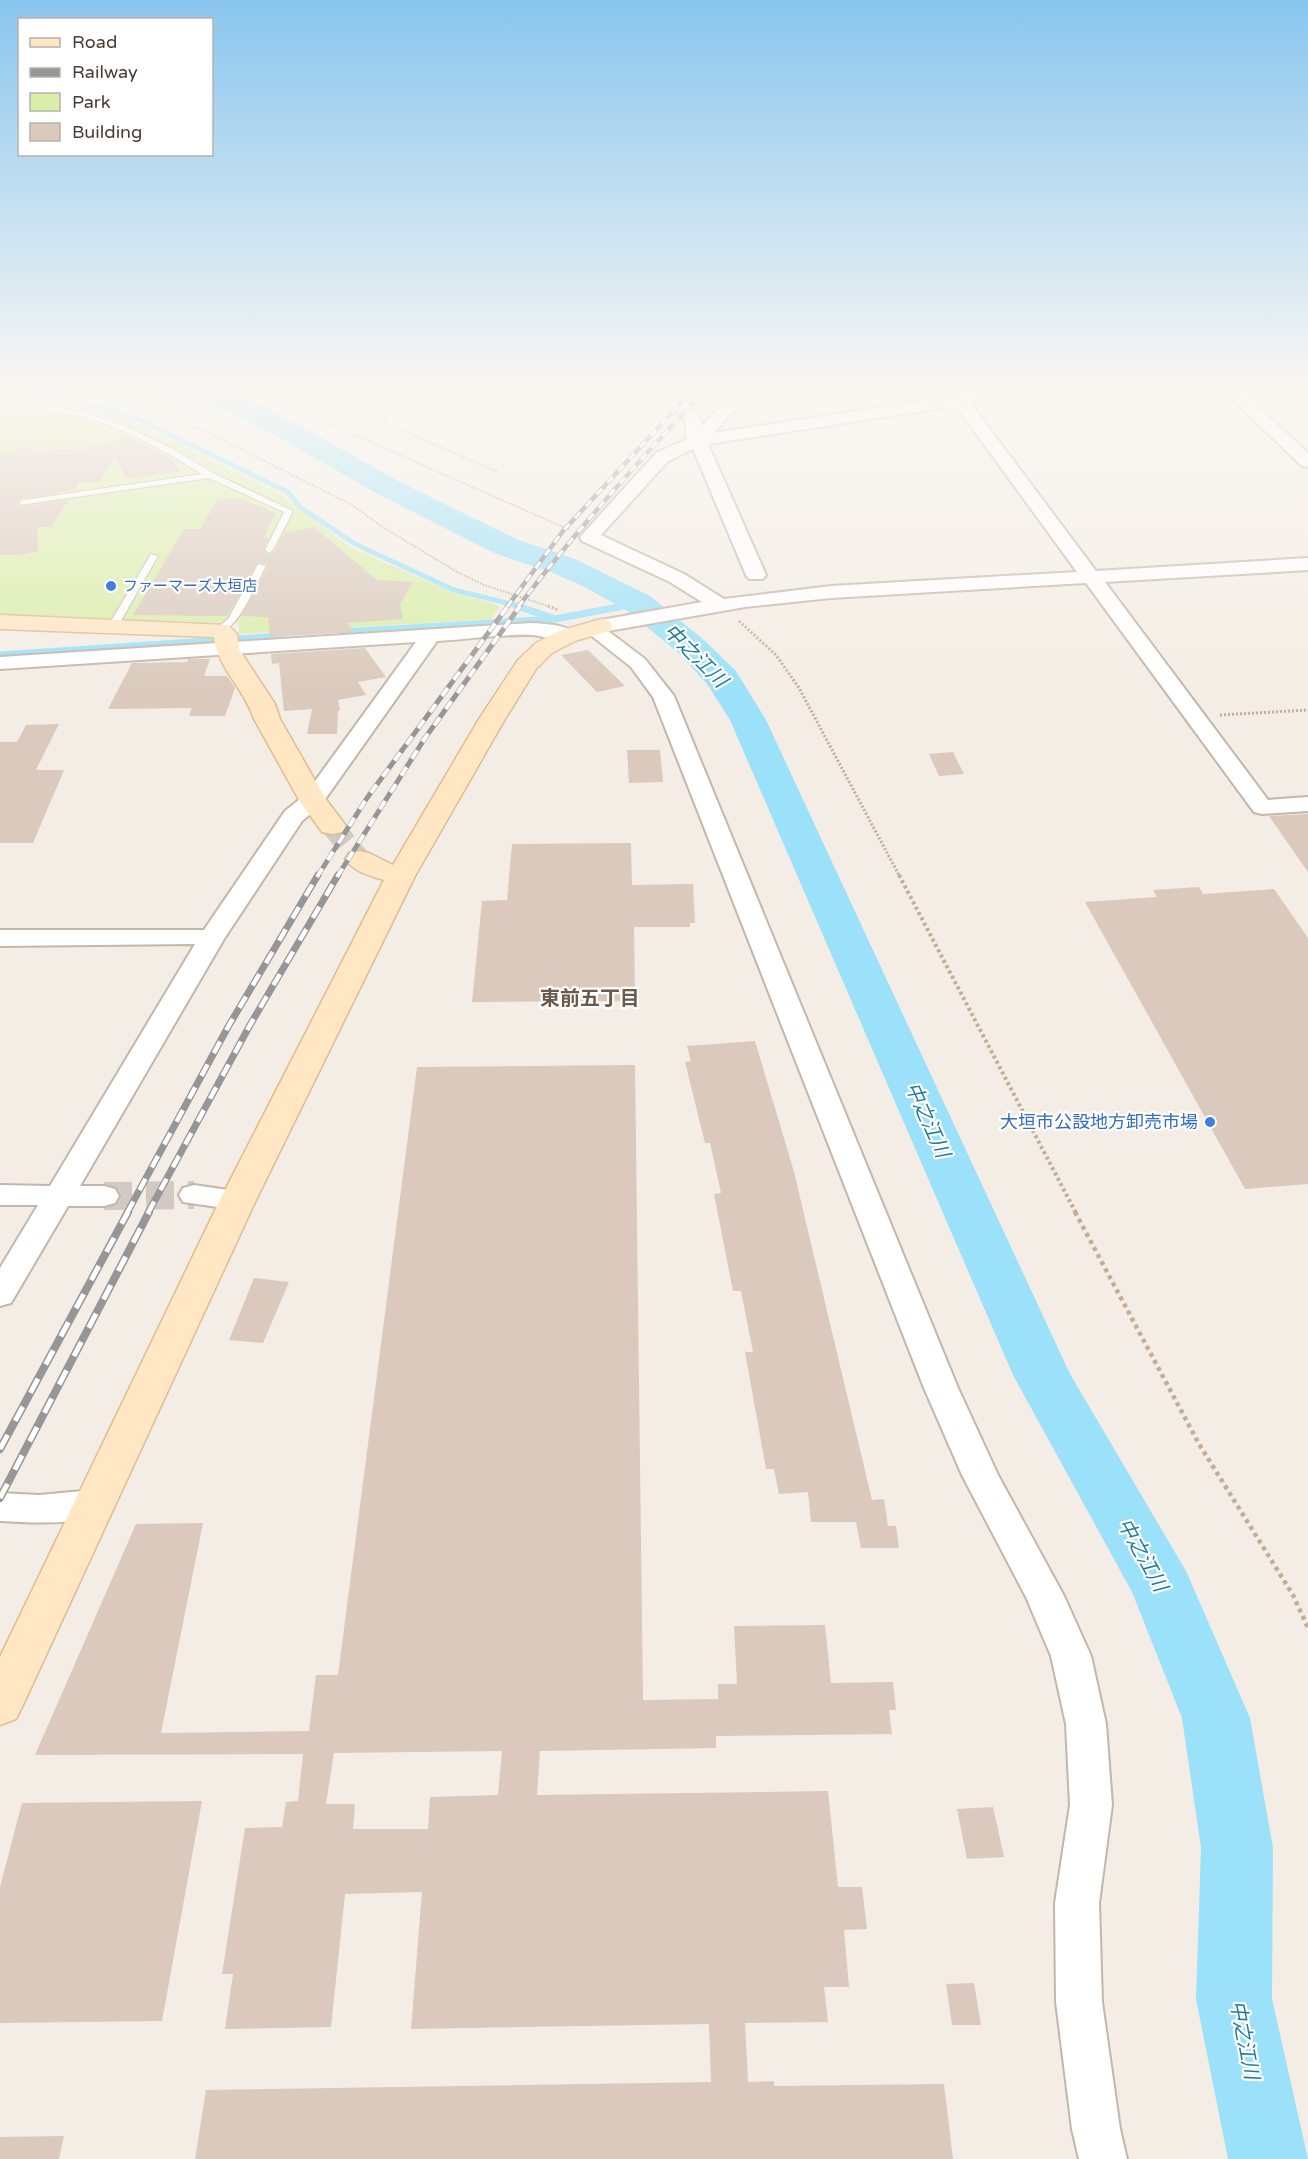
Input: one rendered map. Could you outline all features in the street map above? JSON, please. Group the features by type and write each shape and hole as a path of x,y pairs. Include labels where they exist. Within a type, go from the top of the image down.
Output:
{"street":[{"path":"630,492 589,537 677,578 712,607"},
{"path":"719,492 756,575"},
{"path":"1029,492 1262,807 1308,804"},
{"path":"0,663 224,640 429,636 531,629 584,631 771,597 1308,564"},
{"path":"0,622 113,626 224,640"},
{"path":"0,1705 238,1200 401,876 471,754 527,665 544,648 584,631"},
{"path":"584,631 638,663 663,696 941,1388 980,1475 1045,1596 1071,1656 1086,1724 1091,1805 1077,1903 1079,2002 1096,2129 1103,2159"},
{"path":"0,1295 211,939 294,816 313,800 429,636"},
{"path":"224,640 262,704 267,719 313,800 332,826"},
{"path":"359,860 377,869 401,876"},
{"path":"0,938 199,936 211,939"},
{"path":"0,1195 104,1196"},
{"path":"194,1196 238,1200"},
{"path":"0,1506 39,1509 94,1504"}],"lane":[{"path":"23,503 98,492"},
{"path":"245,492 288,512 269,550"},
{"path":"113,626 154,556"},
{"path":"224,640 261,566"}],"path":[{"path":"326,492 352,505 392,533 459,573 484,585 551,607 568,616 584,631"},
{"path":"485,492 589,537"},
{"path":"712,607 753,632 776,655 799,688 960,988 1123,1305 1199,1444 1293,1595 1308,1628"},
{"path":"1196,716 1308,710"}],"green space":[{"path":"0,492 276,492 350,547 449,591 500,606 491,619 239,634 239,623 0,616"}],"building":[{"path":"0,492 63,492 19,499 20,507 68,500 52,527 37,527 38,551 20,555 0,555"},
{"path":"218,499 240,499 276,513 263,538 269,537 263,551 268,555 275,551 284,533 314,527 377,580 413,582 400,604 403,619 347,623 354,632 270,637 268,617 241,616 268,567 267,564 259,562 227,616 133,615 184,529 200,529"},
{"path":"365,648 386,677 358,682 366,695 338,700 340,711 338,711 337,734 307,734 312,709 284,711 279,663 272,664 271,654"},
{"path":"588,650 625,686 597,692 561,655"},
{"path":"188,659 210,659 204,676 227,676 235,688 225,716 189,716 192,708 108,709 132,663 187,662"},
{"path":"59,724 36,770 64,770 33,843 0,843 0,742 17,742 26,725"},
{"path":"627,750 660,750 663,782 629,783"},
{"path":"953,752 964,774 939,776 929,754"},
{"path":"1308,814 1308,872 1269,816"},
{"path":"631,843 632,885 693,884 695,923 690,923 690,927 634,927 635,1001 472,1002 482,901 507,900 512,844"},
{"path":"1199,887 1203,894 1274,889 1308,938 1308,1184 1245,1189 1085,902 1157,897 1153,890"},
{"path":"755,1041 794,1172 872,1500 884,1499 888,1526 896,1526 899,1548 861,1548 856,1522 811,1522 808,1492 779,1494 774,1469 766,1469 745,1352 753,1352 741,1291 733,1291 714,1194 721,1193 710,1143 705,1143 685,1062 691,1061 687,1046"},
{"path":"635,1065 643,1700 718,1699 718,1684 737,1684 734,1626 825,1625 831,1683 893,1682 896,1710 889,1710 892,1734 716,1736 716,1748 540,1751 537,1795 828,1791 838,1887 862,1887 867,1929 844,1930 849,1987 824,1987 828,2022 745,2023 748,2082 774,2081 774,2086 944,2084 953,2159 195,2159 206,2090 711,2082 709,2024 411,2029 422,1892 345,1894 331,2027 225,2029 233,1974 222,1974 245,1828 282,1827 286,1802 298,1801 303,1754 35,1755 136,1524 203,1523 161,1733 309,1731 316,1675 338,1675 417,1067","holes":["502,1751 498,1795 430,1797 428,1829 353,1829 355,1804 326,1804 334,1753"]},
{"path":"254,1278 289,1282 263,1343 229,1340"},
{"path":"202,1801 162,2021 0,2023 0,1887 22,1803"},
{"path":"993,1807 1004,1857 967,1859 957,1809"},
{"path":"974,1983 981,2025 952,2025 946,1984"},
{"path":"64,2136 59,2159 0,2159 0,2137"}],"waterway":[{"path":"287,492 300,507 355,544 454,590 523,607"},
{"name":"中之江川","path":"397,492 505,546 564,566 638,603 692,647 723,679 748,720 1042,1375 1163,1589 1216,1718 1237,1848 1234,1999 1269,2159"},
{"path":"617,607 638,603"},
{"path":"517,606 553,618"},
{"path":"342,632 555,619 624,606"},
{"path":"0,655 281,636"}],"tunnel":[{"path":"332,826 359,859"},
{"path":"104,1196 194,1195"}],"railway":[{"path":"507,607 563,531 599,492"},
{"path":"518,607 612,492"},
{"path":"317,877 367,798 508,606"},
{"path":"337,877 425,738 520,606"},
{"path":"127,1213 228,1027 318,875"},
{"path":"148,1213 250,1025 338,875"},
{"path":"0,1449 128,1212"},
{"path":"0,1498 149,1212"}],"place":[{"name":"ファーマーズ大垣店","path":"111,586"},
{"name":"大垣市公設地方卸売市場","path":"1210,1122"}],"district":[{"name":"東前五丁目","path":"590,999"}]}
